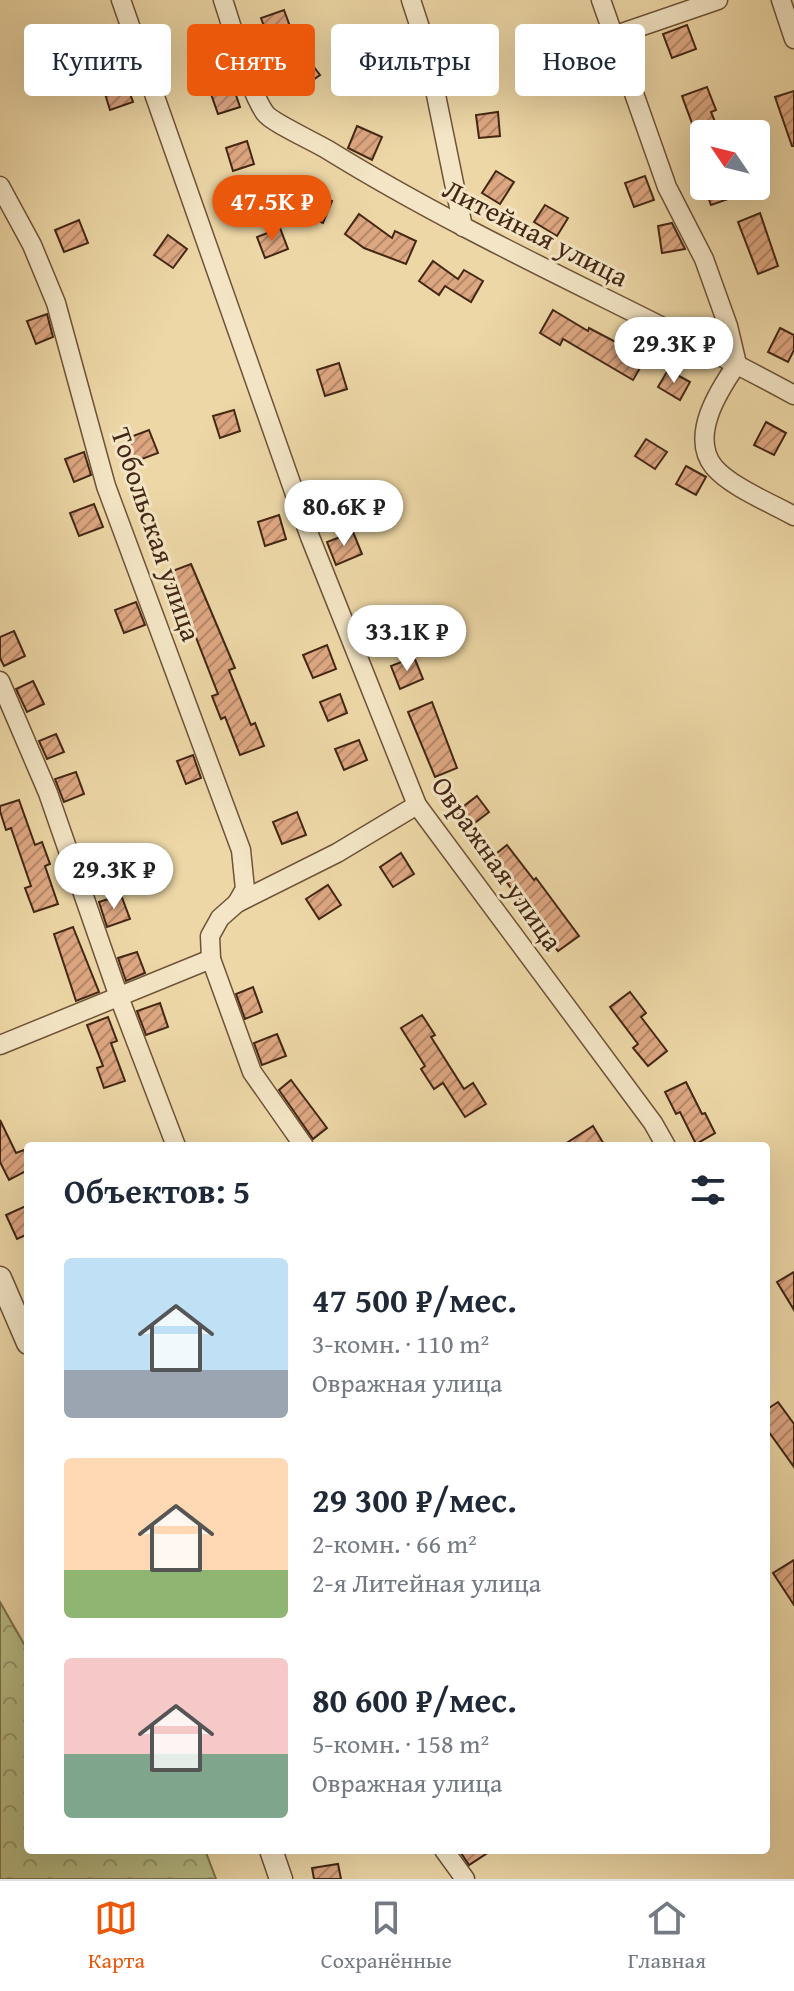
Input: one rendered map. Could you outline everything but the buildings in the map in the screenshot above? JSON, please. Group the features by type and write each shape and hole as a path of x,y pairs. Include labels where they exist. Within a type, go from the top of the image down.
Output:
{"street":[{"name":"Овражная улица","path":"121,0 310,537 417,805 653,1123 664,1142"},
{"name":"Литейная улица","path":"223,0 254,90 266,115 463,227 794,395"},
{"path":"411,0 426,46 463,227"},
{"path":"601,0 609,24"},
{"path":"645,25 718,0"},
{"path":"781,0 794,39"},
{"path":"634,96 667,187 704,259 728,326 737,364 722,386 711,411 704,438 708,456 714,467 727,477 794,516"},
{"name":"Тобольская улица","path":"0,186 32,245 56,303 106,486 241,850 245,889 237,903"},
{"path":"0,681 48,793 119,997 174,1142"},
{"path":"301,1142 252,1072 211,959 210,936 220,918 237,903 337,853 417,805"},
{"path":"0,1045 211,959"},
{"path":"0,1278 24,1334"},
{"path":"272,1854 281,1879"},
{"path":"447,1854 465,1879"}],"green space":[{"path":"0,1602 24,1644 24,1854 207,1854 216,1879 0,1879"}]}
